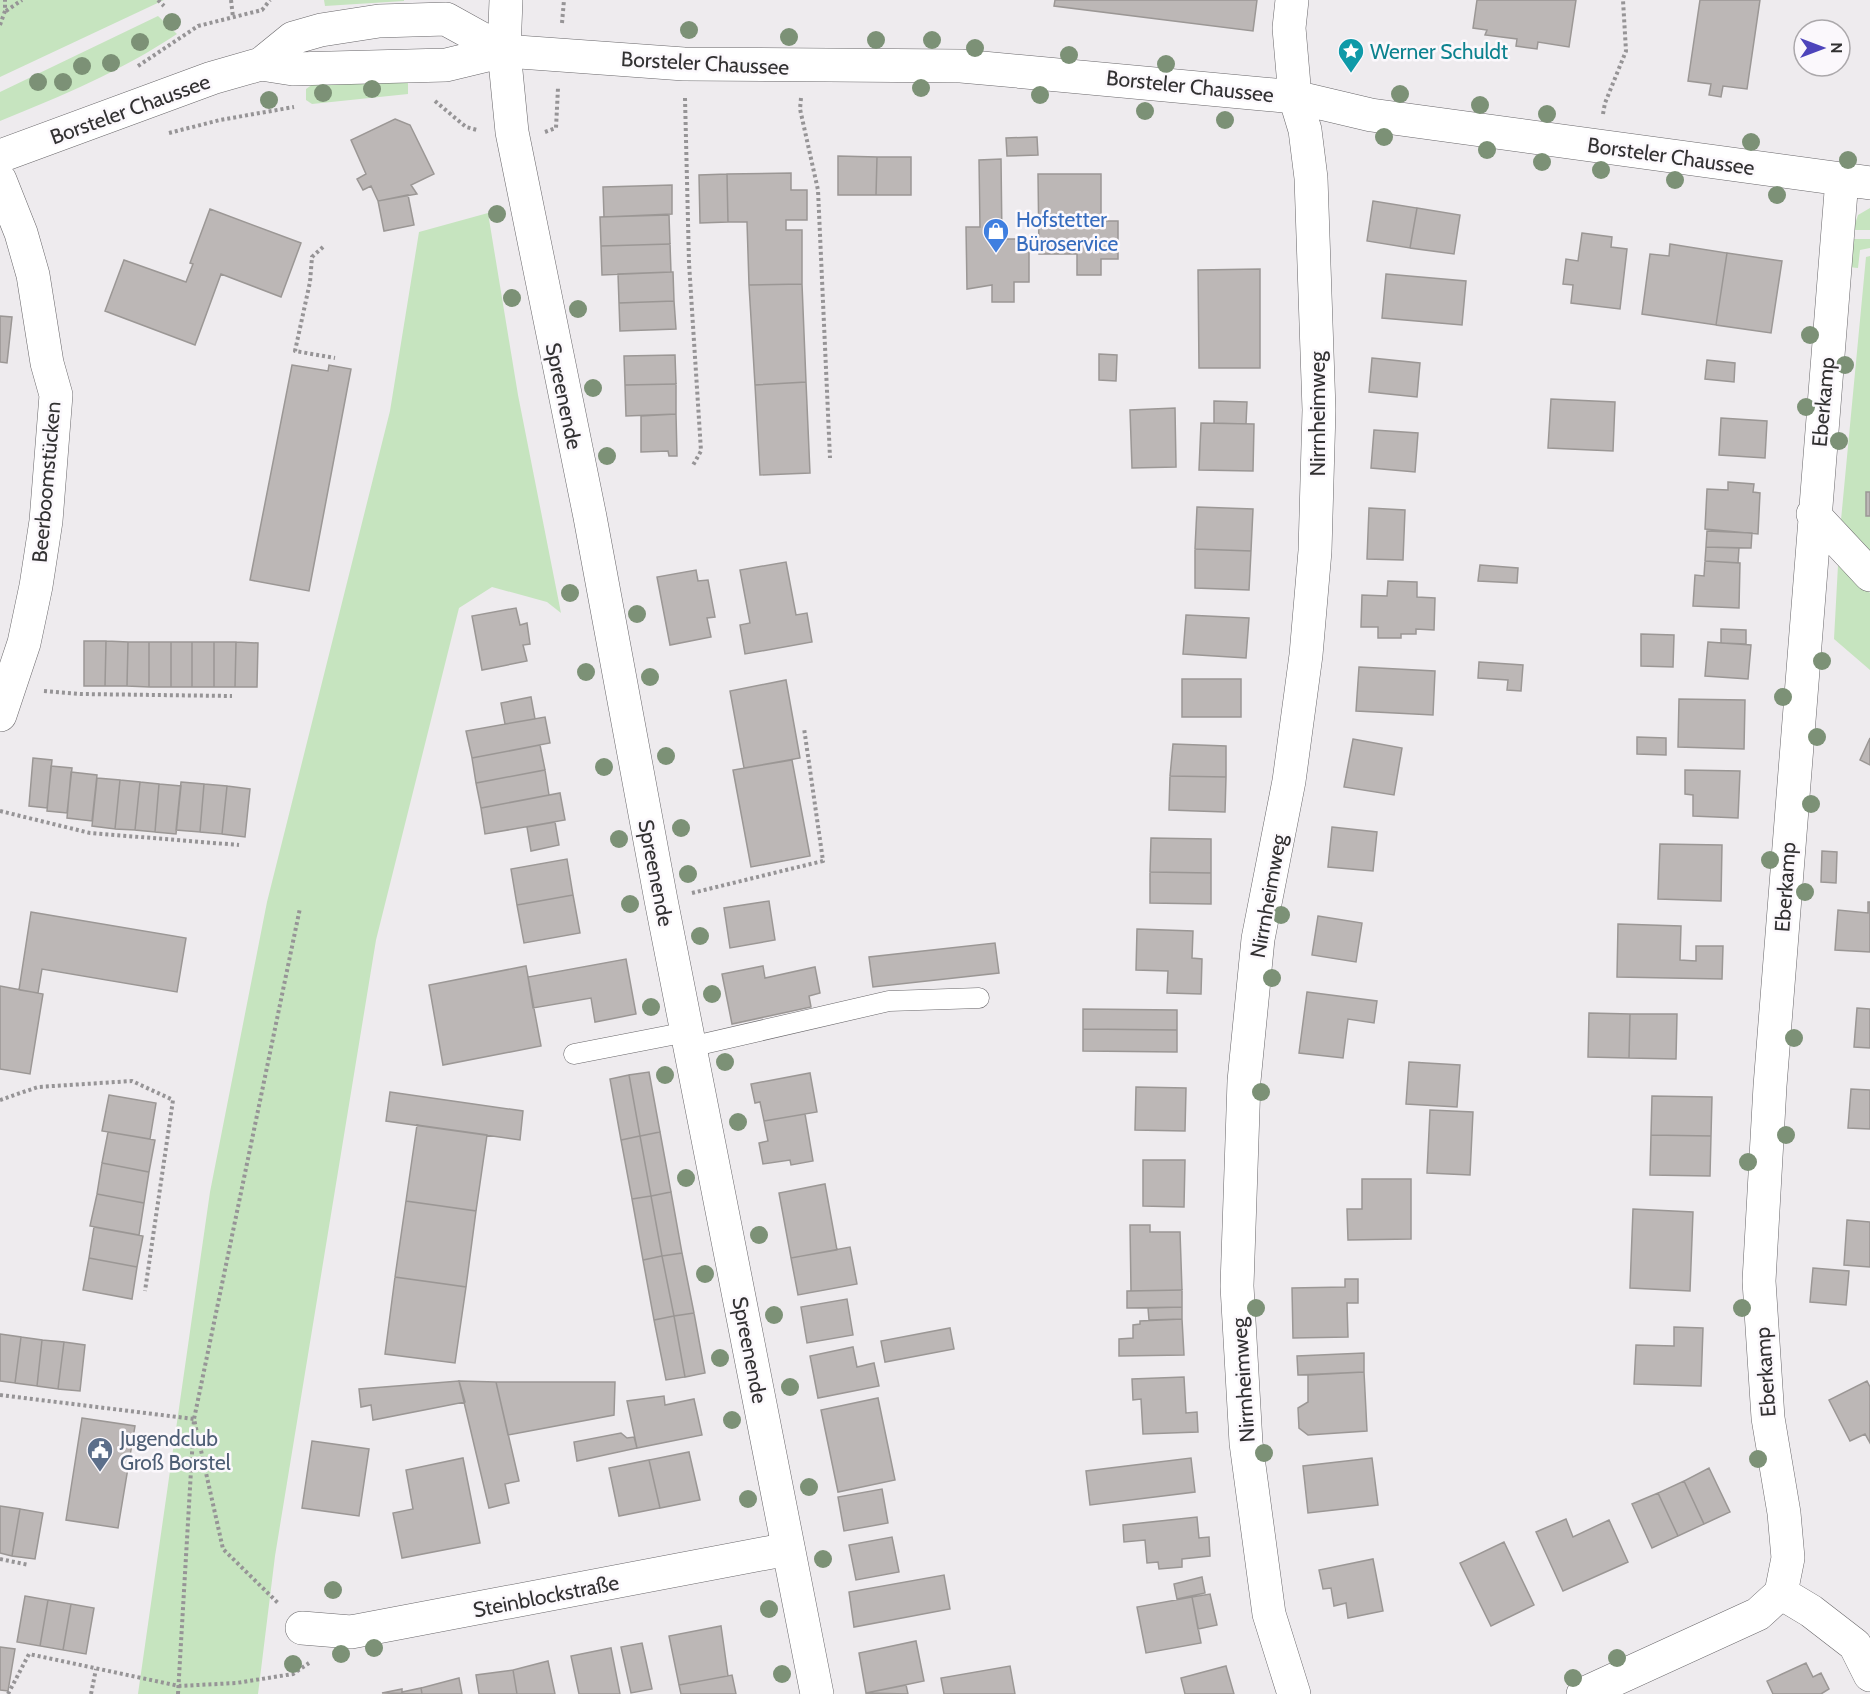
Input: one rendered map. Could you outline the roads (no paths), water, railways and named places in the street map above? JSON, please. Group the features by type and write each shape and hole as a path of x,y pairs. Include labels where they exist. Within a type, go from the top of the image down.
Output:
{"street":[{"name":"Spreenende","path":"506,0 504,51 512,132 590,517 688,1040 817,1694"},
{"name":"Nirrnheimweg","path":"1292,0 1289,28 1294,97 1305,130 1311,178 1319,410 1315,551 1306,655 1289,781 1258,939 1244,1081 1237,1286 1246,1443 1269,1614 1294,1694"},
{"name":"Borsteler Chaussee","path":"0,156 212,78 261,64 293,38 321,30 379,21 446,19 504,51"},
{"name":"Borsteler Chaussee","path":"261,64 293,69 446,65 504,51 684,64 801,67 961,66 1294,97 1371,115 1856,181"},
{"name":"Beerboomstücken","path":"0,180 21,233 33,275 47,363 56,395 46,521 36,586 24,643 5,701"},
{"name":"Eberkamp","path":"1781,1593 1788,1558 1784,1513 1768,1418 1759,1281 1770,1086 1813,514 1856,181"},
{"path":"1813,514 1870,575"},
{"name":"Steinblockstraße","path":"302,1628 351,1632 788,1549"},
{"path":"1583,1694 1758,1614 1781,1593 1811,1611 1855,1645 1870,1675"}],"lane":[{"path":"574,1054 688,1040 889,1001 979,998"}],"place":[{"name":"Werner Schuldt","path":"1351,74"},
{"name":"Hofstetter Büroservice","path":"996,254"},
{"name":"Jugendclub Groß Borstel","path":"100,1473"}]}
